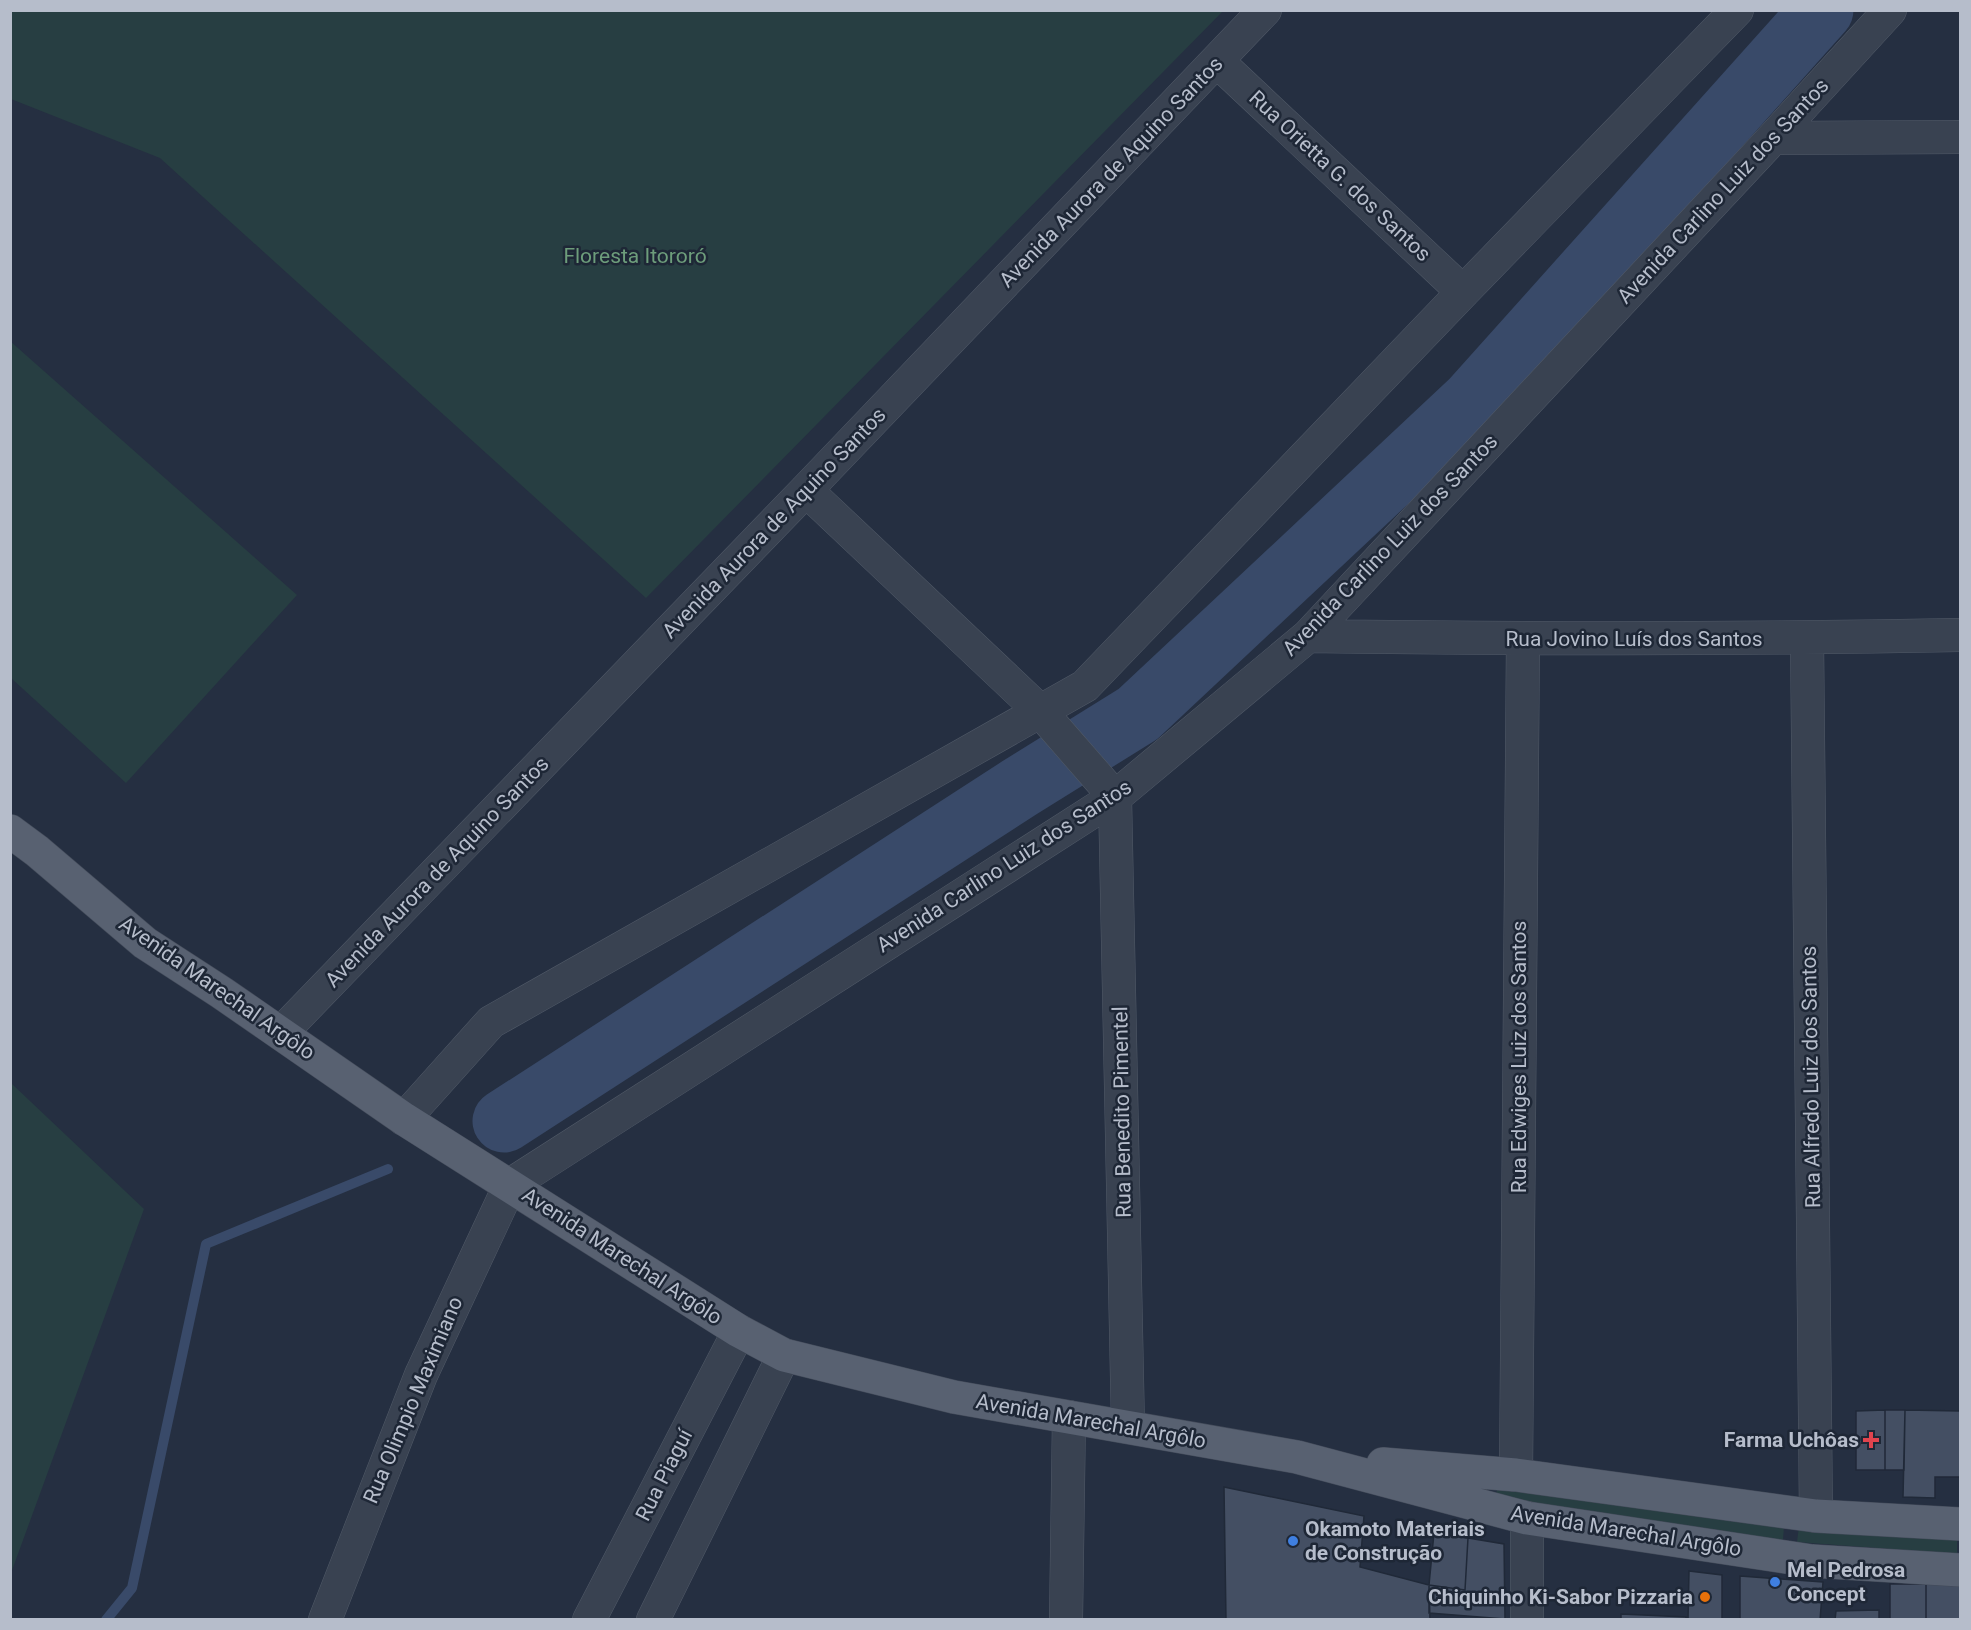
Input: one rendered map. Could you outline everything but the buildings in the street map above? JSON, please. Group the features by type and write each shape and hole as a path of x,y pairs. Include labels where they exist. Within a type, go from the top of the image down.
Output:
{"main road":[{"name":"Avenida Marechal Argôlo","path":"10,813 37,850"},
{"name":"Avenida Marechal Argôlo","path":"10,831 37,850 145,943 281,1033 404,1119 739,1331 784,1355 954,1397 1297,1457 1527,1518 1812,1561 1960,1570"},
{"name":"Avenida Marechal Argôlo","path":"1297,1457 1516,1475 1816,1516 1960,1524"}],"street":[{"name":"Avenida Aurora de Aquino Santos","path":"281,1033 806,490 1265,10"},
{"path":"404,1119 490,1022 1046,718 1085,686 1737,10"},
{"name":"Avenida Carlino Luiz dos Santos","path":"510,1185 1107,787 1308,636 1890,10"},
{"name":"Rua Orietta G. dos Santos","path":"1217,61 1463,292"},
{"path":"1773,138 1960,137"},
{"path":"806,490 1046,718 1107,787"},
{"name":"Rua Jovino Luís dos Santos","path":"1308,636 1523,639 1960,635"},
{"name":"Rua Alfredo Luiz dos Santos","path":"1807,638 1816,1516"},
{"name":"Rua Edwiges Luiz dos Santos","path":"1516,1475 1523,639"},
{"name":"Rua Benedito Pimentel","path":"1107,787 1128,1427"},
{"name":"Rua Olimpio Maximiano","path":"325,1620 420,1375 510,1185"},
{"name":"Rua Piaguí","path":"590,1620 739,1331"},
{"path":"653,1620 784,1355"},
{"path":"1066,1620 1069,1417"},
{"path":"1527,1518 1527,1620"}],"green space":[{"name":"Floresta Itororó","path":"10,11 1223,11 646,598 160,158 11,99"},
{"path":"10,341 297,595 126,783 11,678"},
{"path":"11,1083 144,1209 11,1573"},
{"path":"1498,1485 1784,1525 1783,1541 1495,1499"},
{"path":"1799,1526 1957,1539 1957,1554 1797,1542"}],"waterway":[{"path":"504,1121 1019,788 1138,714 1472,401 1822,10"},
{"path":"106,1620 132,1588 206,1244 388,1169"}],"place":[{"name":"Farma Uchôas","path":"1871,1440"},
{"name":"Okamoto Materiais de Construção","path":"1293,1541"},
{"name":"Mel Pedrosa Concept","path":"1775,1582"},
{"name":"Chiquinho Ki-Sabor Pizzaria","path":"1705,1597"}]}
